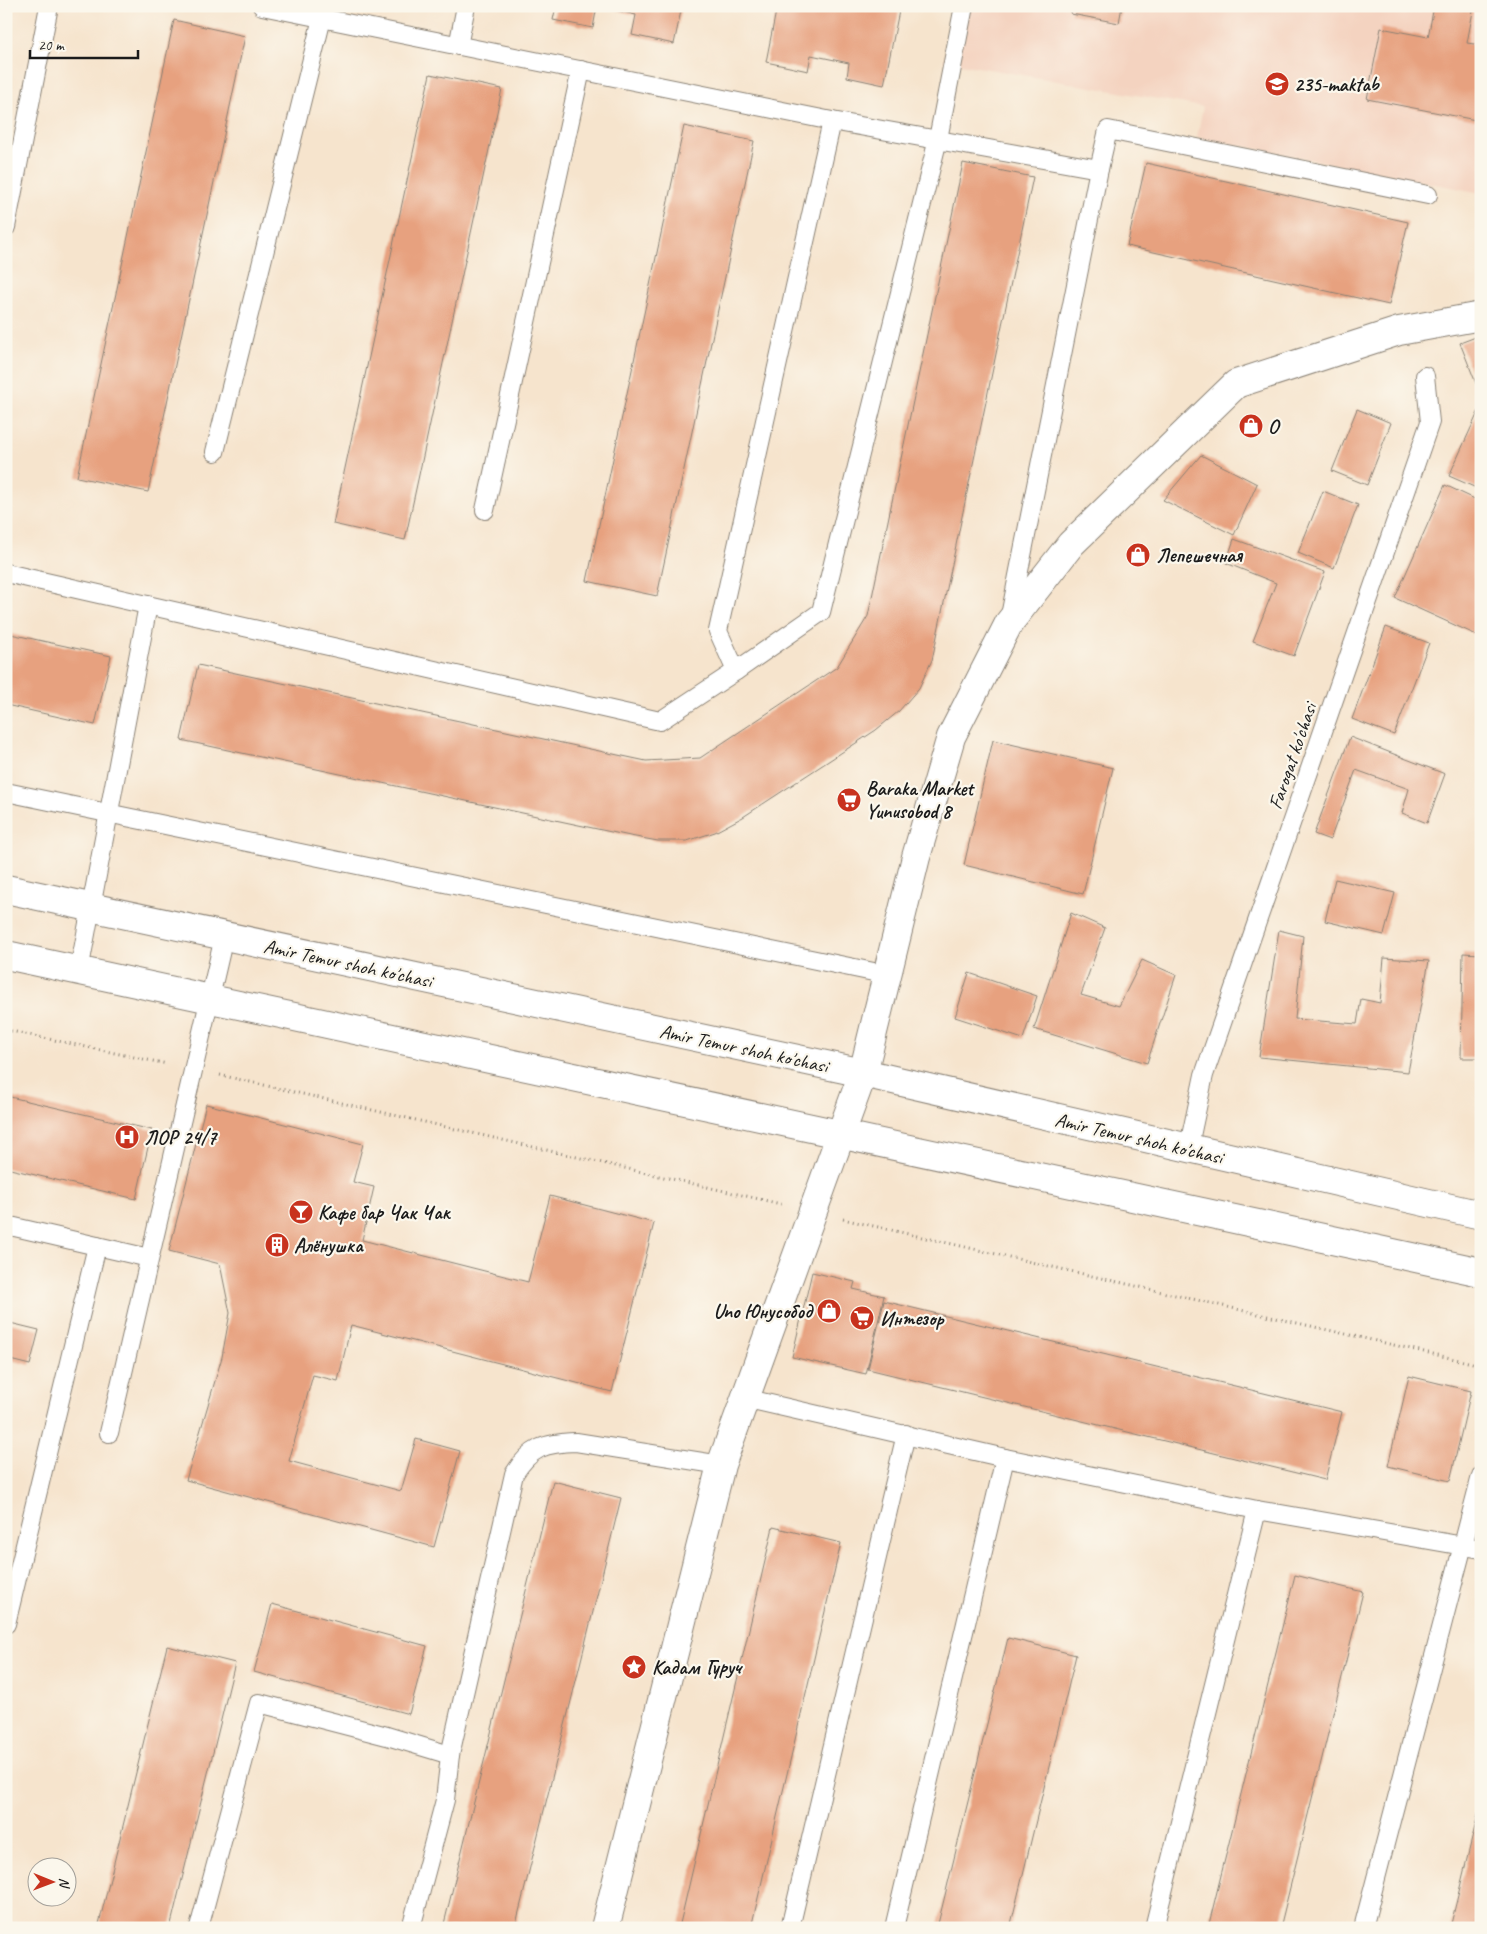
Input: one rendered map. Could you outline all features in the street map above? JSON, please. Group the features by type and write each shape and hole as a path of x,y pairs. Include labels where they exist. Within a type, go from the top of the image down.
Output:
{"main road":[{"path":"605,1928 721,1465 862,1073 916,857 951,737 1009,623 1071,544 1236,384 1399,331 1481,316"},
{"name":"Amir Temur shoh ko'chasi","path":"6,889 862,1073 1188,1150 1481,1216"},
{"path":"6,955 1481,1272"}],"lane":[{"path":"6,228 49,6"},
{"path":"262,6 324,12 458,46 832,121 1099,169"},
{"path":"458,46 466,6"},
{"path":"6,573 660,721 821,612 938,139 964,6"},
{"path":"216,452 324,12"},
{"path":"485,510 581,70"},
{"path":"736,671 718,631 832,121"},
{"path":"1009,623 1108,130 1428,195"},
{"name":"Farogat ko'chasi","path":"1188,1150 1204,1075 1430,422 1425,376"},
{"path":"79,971 148,605"},
{"path":"6,792 888,975"},
{"path":"109,1433 224,937"},
{"path":"6,1225 149,1258"},
{"path":"6,1624 97,1246"},
{"path":"744,1398 1005,1458 1257,1510 1463,1544 1481,1549"},
{"path":"790,1928 906,1434"},
{"path":"411,1928 444,1800 450,1756 514,1474 524,1459 537,1448 556,1443 576,1442 721,1465"},
{"path":"894,1928 1005,1458"},
{"path":"1363,1928 1481,1476"},
{"path":"1154,1928 1257,1510"},
{"path":"199,1928 259,1703 387,1736 450,1756"}],"path":[{"path":"6,1030 193,1069 1481,1365"}],"shaded area":[{"name":"235-maktab","path":"954,6 1481,6 1481,193 1197,137 1203,107 944,61"}],"building":[{"path":"556,6 597,6 593,28 553,20"},
{"path":"599,6 682,6 674,44 632,35 636,15"},
{"path":"777,6 900,6 884,85 847,77 849,63 811,55 808,71 766,62"},
{"path":"1072,6 1122,6 1119,23 1071,14"},
{"path":"1434,6 1474,6 1467,43 1481,45 1481,121 1367,99 1381,28 1428,37"},
{"path":"174,20 245,36 148,492 77,477"},
{"path":"430,74 502,89 405,540 333,524"},
{"path":"684,126 754,141 657,596 587,581"},
{"path":"963,163 1033,177 932,660 919,688 899,711 876,730 743,817 715,832 687,841 658,841 630,836 181,740 198,665 646,761 700,758 837,667 868,616"},
{"path":"1146,163 1408,222 1389,305 1127,246"},
{"path":"1481,335 1481,396 1460,343"},
{"path":"1481,406 1481,490 1449,476"},
{"path":"1357,409 1391,423 1367,485 1332,471"},
{"path":"1201,455 1257,484 1234,535 1163,500"},
{"path":"1445,485 1481,502 1481,637 1395,598"},
{"path":"1323,491 1358,505 1334,568 1298,553"},
{"path":"1234,539 1325,572 1294,656 1253,641 1276,583 1226,563"},
{"path":"1386,627 1429,643 1394,735 1352,719"},
{"path":"6,633 111,656 95,725 6,705"},
{"path":"1350,737 1445,774 1427,823 1402,813 1409,789 1356,770 1330,840 1314,834"},
{"path":"993,740 1113,768 1083,894 964,865"},
{"path":"1335,879 1395,893 1384,935 1325,921"},
{"path":"1071,913 1105,928 1081,995 1119,1006 1142,960 1176,975 1147,1063 1034,1029"},
{"path":"1279,930 1303,936 1295,1019 1357,1024 1361,999 1380,1003 1384,958 1429,961 1408,1072 1259,1057"},
{"path":"1463,953 1481,954 1481,1058 1461,1058"},
{"path":"969,973 1037,996 1023,1039 955,1017"},
{"path":"6,1096 152,1130 136,1199 6,1168"},
{"name":"Алёнушка","path":"206,1104 363,1144 353,1182 374,1187 362,1240 528,1282 550,1196 654,1223 612,1392 351,1325 338,1381 313,1375 289,1461 401,1491 416,1439 460,1451 434,1547 186,1480 222,1357 230,1313 220,1264 169,1251"},
{"path":"812,1272 855,1282 853,1289 884,1296 866,1374 792,1357"},
{"path":"884,1301 1342,1412 1325,1480 868,1369"},
{"path":"6,1322 39,1330 30,1365 6,1359"},
{"path":"1409,1376 1471,1391 1450,1481 1388,1466"},
{"path":"553,1481 621,1498 515,1928 443,1928"},
{"path":"773,1527 841,1543 751,1928 679,1928"},
{"path":"1295,1575 1363,1592 1280,1928 1208,1928"},
{"path":"272,1604 427,1646 409,1714 254,1672"},
{"path":"1008,1638 1076,1655 1010,1928 937,1928"},
{"path":"167,1646 235,1663 170,1928 98,1928"},
{"path":"1480,1806 1481,1928 1450,1928"}],"place":[{"name":"235-maktab","path":"1277,84"},
{"name":"О","path":"1251,426"},
{"name":"Лепешечная","path":"1138,555"},
{"name":"Baraka Market Yunusobod 8","path":"849,800"},
{"name":"ЛОР 24/7","path":"127,1137"},
{"name":"Кафе бар Чак Чак","path":"301,1212"},
{"name":"Алёнушка","path":"277,1245"},
{"name":"Uno Юнусобод","path":"829,1311"},
{"name":"Интезор","path":"862,1318"},
{"name":"Кадам Гуруч","path":"634,1667"}]}
